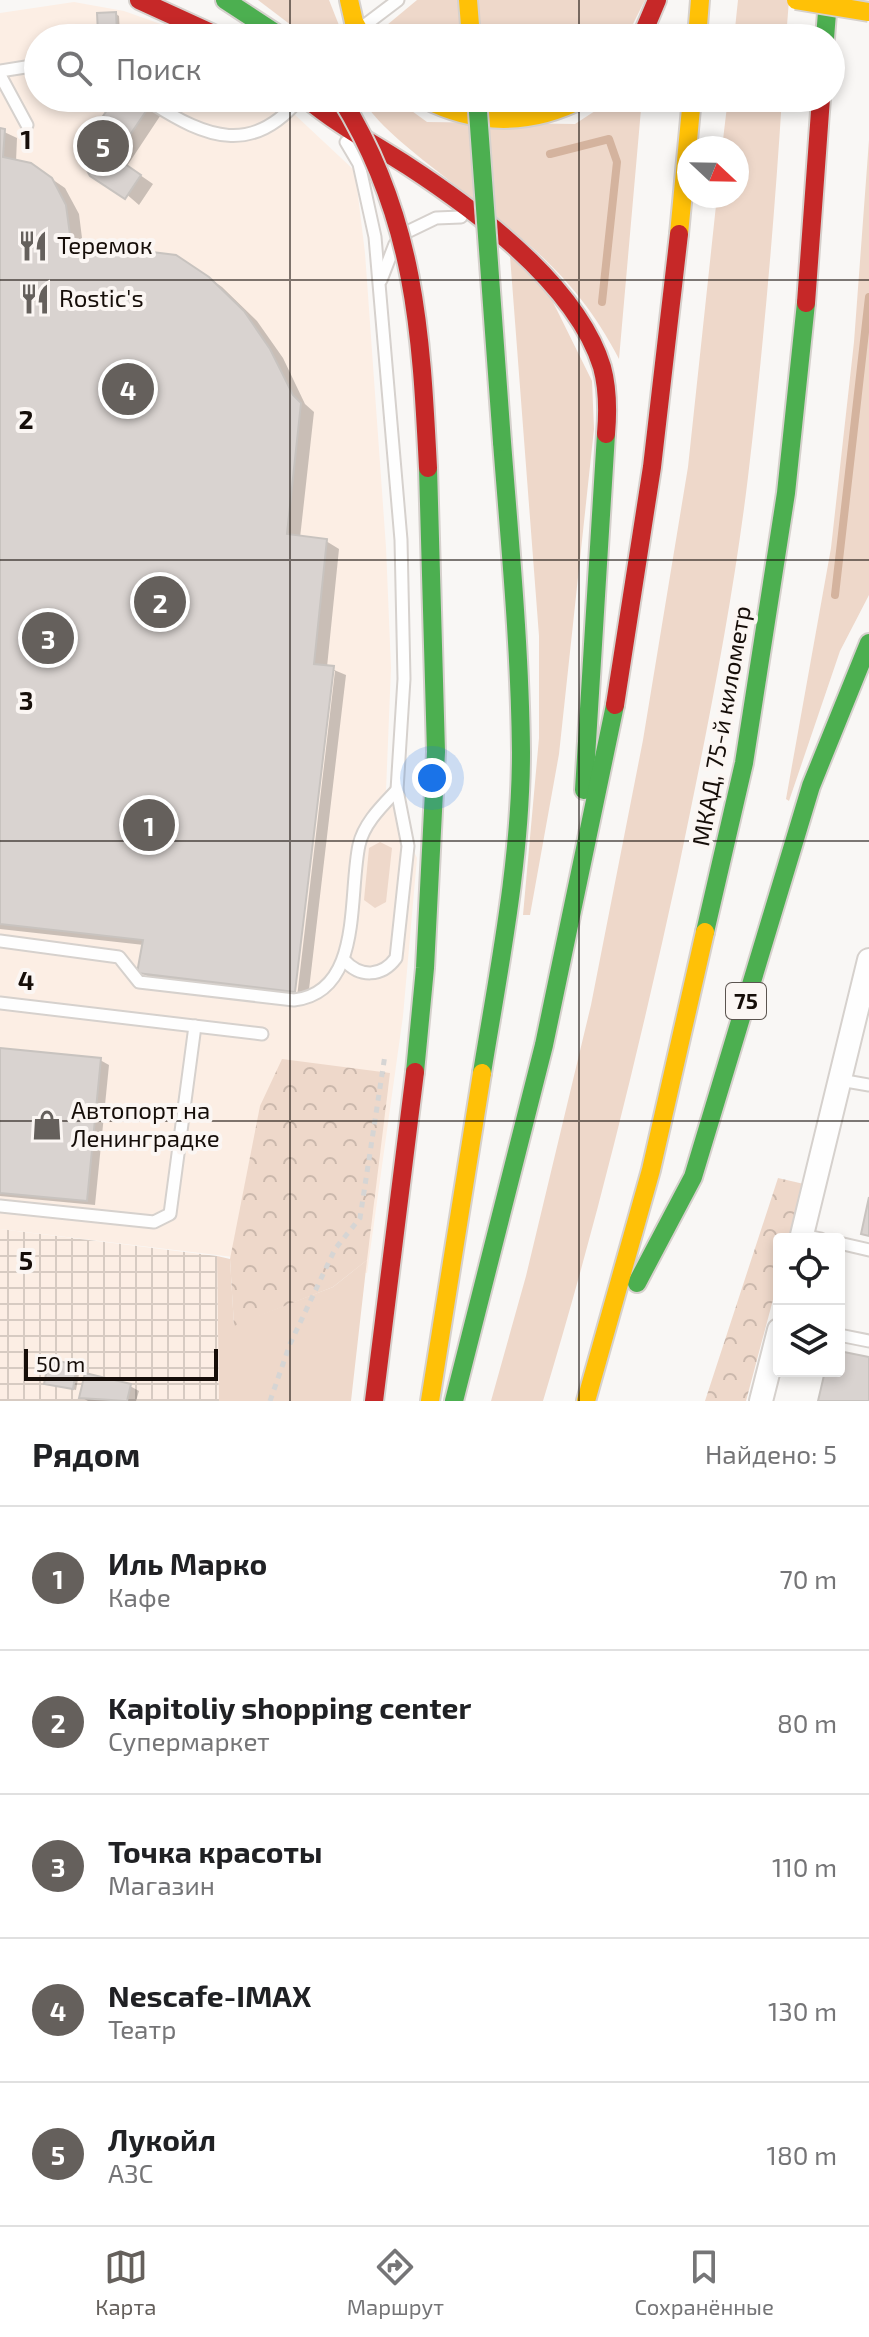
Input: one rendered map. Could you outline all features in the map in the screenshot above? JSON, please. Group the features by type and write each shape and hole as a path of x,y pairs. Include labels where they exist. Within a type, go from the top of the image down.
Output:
{"main road":[{"path":"139,0 191,24"},
{"path":"225,0 262,24"},
{"path":"349,0 357,24"},
{"path":"468,0 470,24"},
{"path":"647,24 657,0"},
{"path":"698,24 700,0"},
{"path":"796,0 869,12"},
{"path":"826,24 828,0"},
{"path":"320,112 408,166 486,225 556,289 582,324 601,364 608,404 600,565 575,904"},
{"path":"352,112 392,194 413,282 424,380 436,752 425,968 406,1167 374,1401"},
{"path":"456,112 484,120 524,121 556,112"},
{"path":"430,1401 475,1138 509,905 521,755 515,603 478,112"},
{"path":"454,1401 488,1274 575,904 618,688 651,479 690,112"},
{"name":"МКАД, 75-й километр","path":"601,1350 651,1170 744,763 786,493 814,223 820,112"},
{"name":"75","path":"601,1350 693,1177 811,786 869,643"},
{"path":"586,1401 601,1350"}],"street":[{"path":"809,1233 840,1080 869,960"},
{"path":"761,1401 773,1354"}],"lane":[{"path":"371,24 398,0"},
{"path":"24,68 0,73 27,125"},
{"path":"169,112 202,130 243,136 263,131 289,112"},
{"path":"332,122 359,164 375,237 401,540 404,679 397,790 408,846 396,958 388,969 374,973 362,973 344,960"},
{"path":"379,285 394,246 411,227 454,215 486,225"},
{"path":"0,941 119,957 139,982 294,1000 313,998 326,989 344,960 360,843 372,818 397,790"},
{"path":"0,1003 262,1034"},
{"path":"0,1206 154,1222 170,1214 195,1026"},
{"path":"840,1080 869,1085"},
{"path":"845,1244 869,1250"},
{"path":"845,1336 869,1341"}],"path":[{"path":"270,1401 290,1344 335,1249 360,1218 388,1044"}],"shaded area":[{"path":"74,2 124,11 161,24 24,24 24,112 292,112 355,171 365,253 386,547 391,668 386,791 417,858 403,1016 367,1273 0,1229 0,13"},
{"path":"0,1229 217,1256 219,1401 0,1401"}],"green space":[{"path":"258,0 329,0 338,24 290,24"},
{"path":"417,0 645,0 633,24 388,24"},
{"path":"738,0 789,0 787,24 735,24"},
{"path":"371,112 413,112 427,122 575,124 593,112 641,112 619,359 583,302 543,258"},
{"path":"726,112 781,112 768,288 742,526 717,675 678,871 599,1204 543,1401 491,1401 526,1276 591,1005 643,740 688,467 716,208 749,208 749,136 723,136"},
{"path":"869,140 869,595 840,651 789,801 786,799 831,548 854,342"},
{"path":"510,256 550,296 592,381 594,429 559,754 530,915 523,915 539,738 539,636"},
{"path":"380,842 392,848 386,902 375,908 364,900 369,848"},
{"path":"282,1059 390,1073 367,1260 333,1287 234,1326 230,1259 260,1106"},
{"path":"778,1178 804,1184 791,1233 773,1233 773,1300 746,1401 705,1401"},
{"path":"217,1256 230,1259 234,1325 333,1287 367,1260 351,1401 219,1401"}],"building":[{"path":"116,12 117,24 98,24 97,13"},
{"path":"106,112 146,112 115,157 141,175 125,199 90,176 78,154"},
{"path":"0,128 5,129 3,157 31,163 52,178 66,205 71,242 176,255 209,277 244,311 270,349 293,395 301,403 287,534 327,539 314,664 334,666 295,992 137,973 143,940 0,924"},
{"name":"Автопорт на Ленинградке","path":"0,1048 101,1058 87,1201 0,1193"},
{"path":"869,1197 869,1236 861,1234"},
{"path":"845,1352 869,1357 869,1401 818,1401 824,1377 845,1377"},
{"path":"49,1359 77,1365 73,1389 44,1384"},
{"path":"85,1373 131,1384 127,1401 79,1398"}],"waterway":[{"path":"550,154 609,139 617,162 602,302"},
{"path":"835,595 869,297"}],"traffic: fast":[{"path":"225,0 262,24"},
{"path":"826,24 828,0"},
{"path":"478,112 502,442"},
{"path":"705,932 744,763 786,493 806,303"},
{"path":"584,790 606,434"},
{"path":"482,1073 508,914 520,792 519,675 502,442"},
{"path":"415,1072 425,968 436,752 428,468"},
{"path":"637,1283 693,1177 811,786 869,643"},
{"path":"454,1401 544,1045 615,705"}],"traffic: slow":[{"path":"349,0 355,24"},
{"path":"468,0 470,24"},
{"path":"698,24 700,0"},
{"path":"796,0 869,12"},
{"path":"457,112 504,119 550,112"},
{"path":"679,234 691,112"},
{"path":"586,1401 651,1170 705,932"},
{"path":"430,1401 482,1073"}],"traffic: jam":[{"path":"139,0 191,24"},
{"path":"647,24 657,0"},
{"path":"324,112 464,205 548,279 571,307 602,367 607,400 606,434"},
{"path":"349,112 385,187 410,277 422,369 428,468"},
{"path":"806,303 820,112"},
{"path":"615,705 652,467 679,234"},
{"path":"374,1401 415,1072"}],"place":[{"name":"Лукойл","path":"103,146"},
{"name":"Теремок","path":"33,246"},
{"name":"Rostic's","path":"35,299"},
{"name":"Nescafe-IMAX","path":"128,389"},
{"name":"Kapitoliy shopping center","path":"160,602"},
{"name":"Точка красоты","path":"48,638"},
{"name":"Иль Марко","path":"149,825"},
{"name":"Автопорт на Ленинградке","path":"47,1125"}]}
